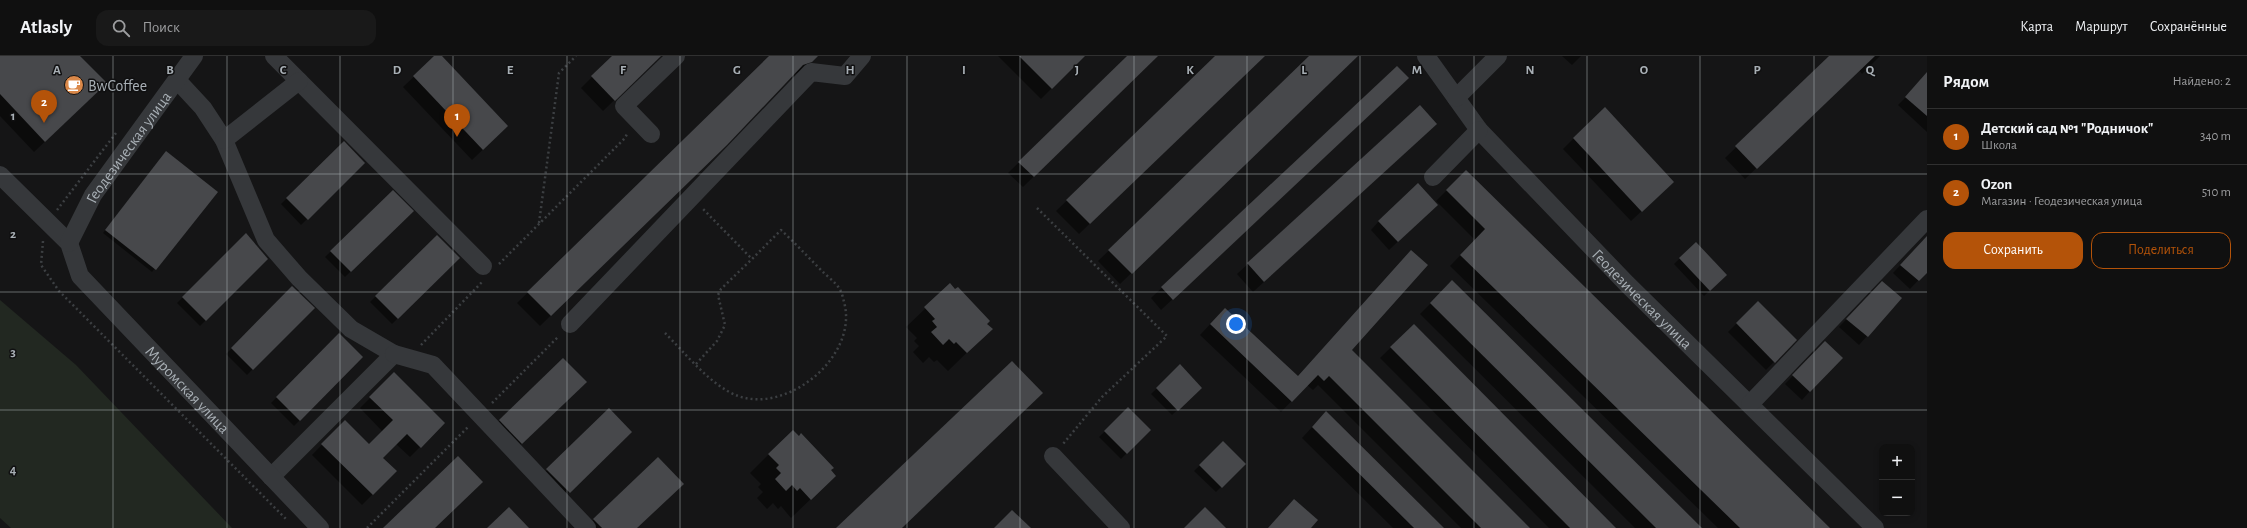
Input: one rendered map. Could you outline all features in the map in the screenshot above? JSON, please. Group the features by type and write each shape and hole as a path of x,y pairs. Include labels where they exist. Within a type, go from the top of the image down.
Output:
{"street":[{"name":"Геодезическая улица","path":"69,243 92,195 194,56"},
{"path":"274,56 488,271"},
{"path":"651,134 624,106 676,56"},
{"path":"570,324 811,72 844,76 862,56"},
{"name":"Геодезическая улица","path":"1426,56 1479,130 1627,284 1875,528"},
{"path":"1456,98 1498,56"},
{"path":"177,80 203,108 224,140 266,240 300,278 351,329 401,356 433,365 587,528"},
{"path":"224,140 299,81"},
{"path":"1433,177 1479,130"},
{"path":"0,175 69,243"},
{"path":"1750,404 1927,219"},
{"name":"Муромская улица","path":"69,243 80,276 320,528"},
{"path":"271,477 401,356"},
{"path":"1053,456 1121,528"}],"path":[{"path":"539,224 559,73 576,56"},
{"path":"401,356 488,271 539,224 625,138 636,118"},
{"path":"118,130 48,222 41,249 42,265 58,291 289,522"},
{"path":"691,198 752,259"},
{"path":"1037,208 1167,336 1102,397 1053,456"},
{"path":"665,333 696,364 721,388 740,397 770,399 788,394 814,378 839,349 847,326 845,306 840,288 781,230 721,289 718,295 725,325 717,341 696,364"}],"shaded area":[{"path":"0,300 76,365 232,528 11,528 0,518"}],"building":[{"path":"0,56 80,56 107,83 45,142 0,94"},
{"path":"434,56 442,56 508,126 483,150 413,76"},
{"path":"612,56 661,56 615,101 591,76"},
{"path":"769,56 818,56 812,62 803,65 727,145 551,316 527,292"},
{"path":"1019,56 1085,56 1052,89"},
{"path":"1127,56 1158,56 1034,177 1018,162"},
{"path":"1215,56 1265,56 1090,224 1066,200"},
{"path":"1309,56 1358,56 1132,274 1108,250"},
{"path":"1829,56 1875,56 1757,169 1735,146"},
{"path":"1397,66 1409,78 1173,300 1161,287"},
{"path":"1927,72 1927,116 1905,97"},
{"path":"1420,105 1437,124 1264,282 1247,263"},
{"path":"1605,107 1674,182 1642,212 1573,138"},
{"path":"344,141 365,163 308,220 286,198"},
{"path":"166,151 218,192 156,270 105,230"},
{"path":"1466,170 1830,528 1740,528 1460,255 1485,229 1446,190"},
{"path":"1418,183 1438,205 1398,242 1378,221"},
{"path":"393,190 414,211 351,272 330,251"},
{"path":"246,233 268,259 206,321 182,297"},
{"path":"437,235 460,258 398,319 375,296"},
{"path":"1927,236 1927,273 1919,281 1900,265"},
{"path":"1696,242 1727,275 1710,291 1679,258"},
{"path":"1411,250 1428,265 1352,350 1530,528 1481,528 1329,376 1324,381 1318,375 1292,402 1210,324 1225,308 1298,376"},
{"path":"1452,280 1702,528 1656,528 1430,303"},
{"path":"1882,281 1902,298 1868,337 1846,319"},
{"path":"950,283 955,289 958,287 990,321 987,324 993,329 967,353 956,342 954,344 949,339 943,345 931,332 937,327 932,321 935,319 924,307"},
{"path":"292,286 315,308 253,370 231,348"},
{"path":"1758,301 1797,340 1775,363 1736,323"},
{"path":"1414,324 1616,528 1570,528 1390,347"},
{"path":"339,333 363,357 300,421 276,397"},
{"path":"1825,341 1843,358 1810,392 1792,375"},
{"path":"563,358 587,382 522,444 499,420"},
{"path":"1012,361 1043,393 902,528 836,528"},
{"path":"1180,364 1202,388 1178,411 1156,388"},
{"path":"394,372 445,423 421,448 407,434 383,458 397,471 373,495 321,444 345,420 369,444 393,420 369,397"},
{"path":"1128,407 1151,430 1127,454 1104,431"},
{"path":"609,408 632,432 570,493 546,469"},
{"path":"1326,411 1444,528 1414,528 1312,427"},
{"path":"793,430 799,436 801,433 834,468 831,470 836,476 811,500 800,488 797,491 792,485 786,491 775,479 781,473 776,468 779,465 768,454"},
{"path":"1223,441 1246,464 1222,488 1199,465"},
{"path":"458,456 483,482 435,528 383,528"},
{"path":"658,457 684,484 637,528 602,528 593,519"},
{"path":"1294,499 1318,520 1311,528 1268,528"},
{"path":"509,507 529,528 487,528"},
{"path":"1205,507 1226,528 1184,528"},
{"path":"1012,510 1031,528 994,528"}],"place":[{"name":"BwCoffee","path":"74,85"},
{"name":"Ozon","path":"44,123"},
{"name":"Детский сад №1 \"Родничок\"","path":"457,137"}]}
